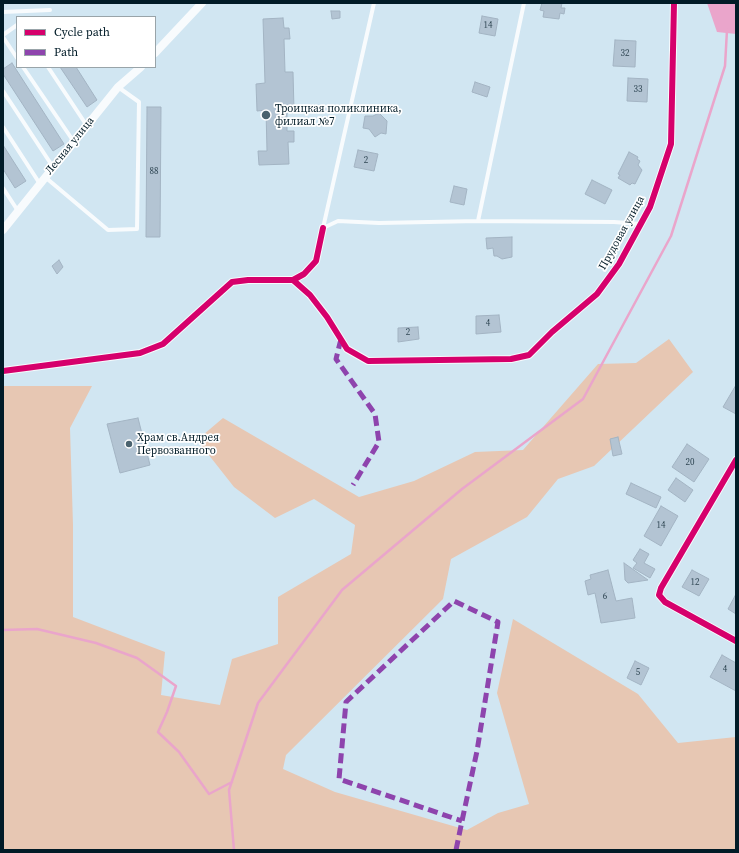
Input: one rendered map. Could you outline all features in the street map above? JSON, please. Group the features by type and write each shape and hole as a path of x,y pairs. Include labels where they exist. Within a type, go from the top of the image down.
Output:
{"street":[{"path":"156,52 202,3"},
{"name":"Прудовая улица","path":"293,280 314,300 327,317 347,349 368,361 511,359 529,355 552,332 597,294 619,264 650,207 671,144 674,3"},
{"name":"Лесная улица","path":"4,226 18,211 118,88 140,68"},
{"path":"3,371 140,353 163,344 232,282 248,280 293,280 304,274 316,261 323,228"},
{"path":"736,460 661,588 659,595 665,602 736,641"}],"lane":[{"path":"323,228 374,3"},
{"path":"478,221 524,3"},
{"path":"3,12 50,10"},
{"path":"21,16 23,11"},
{"path":"16,26 3,36 16,56"},
{"path":"24,68 74,142"},
{"path":"49,68 87,126"},
{"path":"3,127 42,180 108,230 137,229 139,102 118,88"},
{"path":"3,91 53,167"},
{"path":"3,188 18,211"},
{"path":"323,228 338,221 379,223 478,221 614,222 641,224"}],"shaded area":[{"path":"707,3 736,3 736,34 717,32"},
{"path":"669,339 693,372 594,466 558,479 527,517 451,559 443,599 286,755 283,769 335,792 467,830 498,813 529,804 497,693 513,619 638,694 678,743 736,737 736,850 3,850 3,386 92,386 70,428 73,525 73,617 165,652 161,695 220,705 232,659 278,644 278,597 351,554 355,525 314,499 275,518 234,487 197,440 223,418 359,497 414,481 475,452 523,450 598,364 636,363"}],"building":[{"path":"542,3 562,3 561,8 565,8 564,14 560,13 559,19 543,17 544,11 540,10"},
{"path":"331,11 340,11 340,18 332,19"},
{"path":"482,16 498,19 495,36 479,33"},
{"path":"283,18 284,28 289,28 290,39 284,39 285,72 293,72 294,110 287,110 287,131 294,131 294,142 288,142 289,164 259,165 258,151 267,151 266,110 257,111 256,84 265,83 263,19"},
{"path":"615,40 636,41 635,67 613,66"},
{"path":"12,63 64,144 53,151 3,74 3,69"},
{"path":"61,68 77,68 97,100 87,107"},
{"path":"628,78 648,79 647,102 627,101"},
{"path":"475,82 490,87 487,97 472,92"},
{"path":"147,107 161,107 160,237 146,237"},
{"path":"379,113 387,121 386,134 381,133 375,137 369,129 363,128 365,116 373,116"},
{"path":"3,145 26,181 15,188 3,169"},
{"path":"358,150 378,154 374,171 354,167"},
{"path":"629,152 638,157 637,159 640,161 638,165 642,170 635,184 632,183 630,185 618,178 620,175 618,174"},
{"path":"592,180 612,190 605,204 585,194"},
{"path":"454,186 467,189 464,205 450,202"},
{"path":"512,237 512,257 502,259 494,256 493,248 487,249 486,238"},
{"path":"59,260 63,267 57,274 52,266"},
{"path":"499,315 501,332 476,334 476,316"},
{"path":"418,327 419,339 398,342 398,328"},
{"path":"736,385 736,414 723,407"},
{"name":"Храм св.Андрея Первозванного","path":"138,418 150,465 120,473 107,424"},
{"path":"618,437 622,454 613,456 610,439"},
{"path":"687,444 709,459 694,482 672,467"},
{"path":"676,478 693,490 685,502 668,490"},
{"path":"631,483 661,497 656,508 626,494"},
{"path":"661,506 678,516 661,546 644,536"},
{"path":"640,549 649,554 644,563 655,569 650,578 633,568 637,563 633,560"},
{"path":"624,563 648,580 628,583 625,580"},
{"path":"608,570 616,601 632,598 635,618 601,623 595,593 588,595 585,581 591,579 590,575"},
{"path":"692,570 709,579 699,596 682,587"},
{"path":"736,594 736,614 728,609"},
{"path":"722,655 736,663 736,691 710,677"},
{"path":"635,661 649,668 641,685 627,678"}],"waterway":[{"path":"234,850 229,790 258,703 342,590 462,489 583,399 671,236 725,66 727,30"},
{"path":"3,630 37,629 96,643 137,658 176,686 158,732 179,752 209,794 232,782"}],"marked path":[{"path":"341,339 336,359 375,414 379,442 353,485"},
{"path":"456,850 477,751 498,622 454,601 346,702 339,779 462,821"}],"cycle path":[{"path":"293,280 310,295 327,317 347,349 368,361 511,359 529,355 552,332 597,294 619,264 650,207 671,144 674,3"},
{"path":"3,371 140,353 163,344 232,282 248,280 293,280 304,274 316,261 323,228"},
{"path":"736,460 661,588 659,595 665,602 736,641"}],"place":[{"name":"Троицкая поликлиника, филиал №7","path":"266,115"},
{"name":"Храм св.Андрея Первозванного","path":"129,444"}]}
